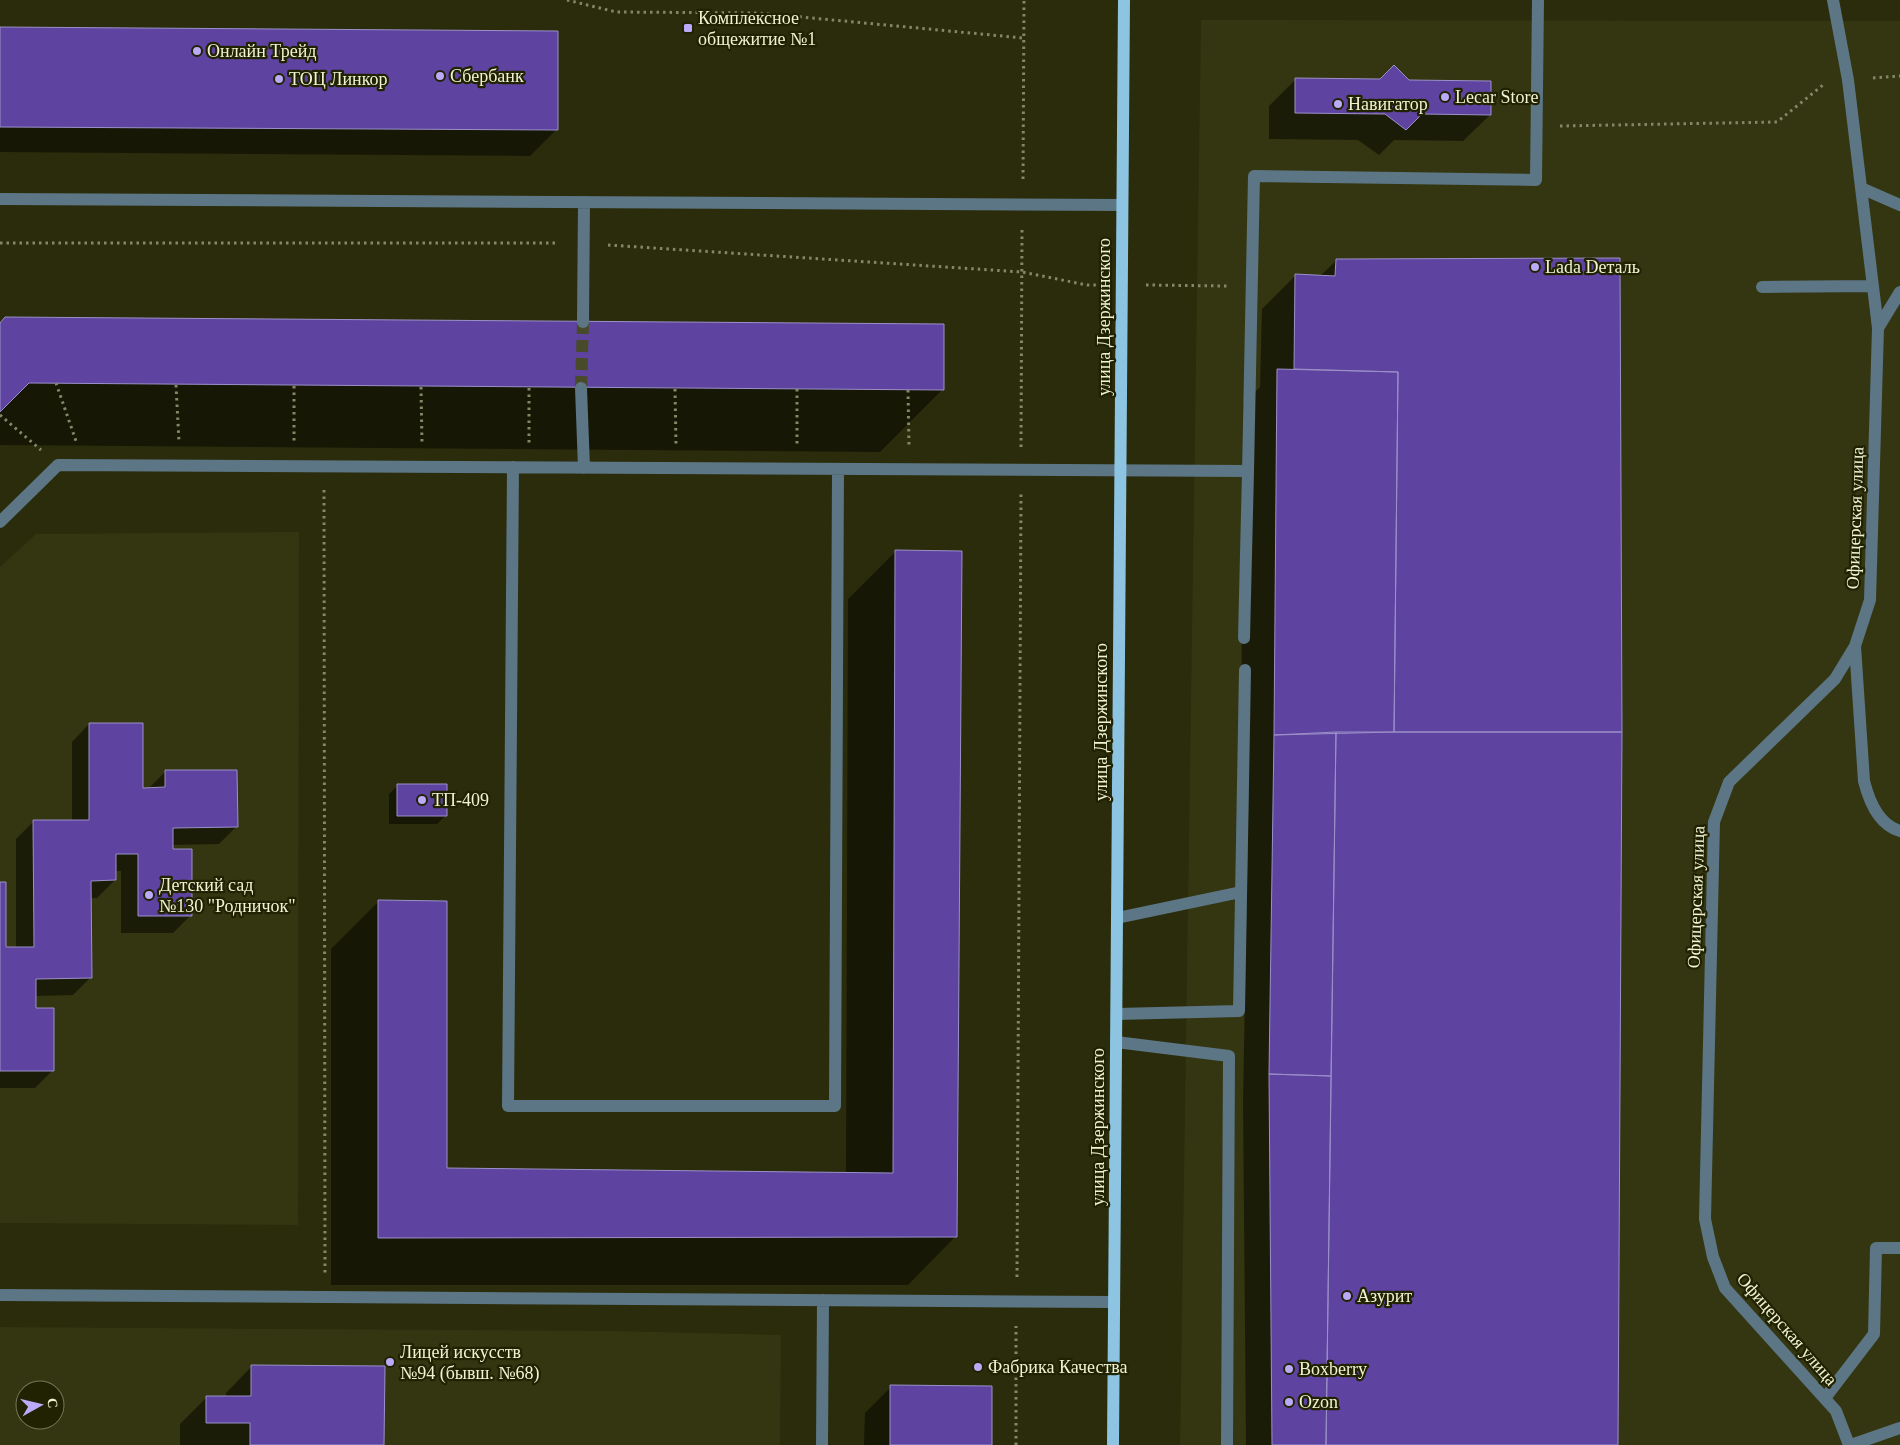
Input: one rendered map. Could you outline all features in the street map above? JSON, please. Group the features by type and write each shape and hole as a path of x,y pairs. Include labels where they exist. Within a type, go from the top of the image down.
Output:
{"main road":[{"name":"улица Дзержинского","path":"1113,1445 1124,0"}],"street":[{"path":"1244,638 1254,176 1536,180 1538,0"},
{"name":"Офицерская улица","path":"1833,0 1848,80 1878,328 1870,600 1855,646 1836,679 1729,782 1714,822 1706,1219 1712,1256 1725,1288 1836,1411 1850,1445"},
{"path":"1861,188 1900,205"},
{"path":"0,199 1122,205"},
{"path":"583,322 582,243 584,202"},
{"path":"1762,288 1873,286"},
{"path":"1878,328 1900,292"},
{"path":"581,388 584,468"},
{"path":"0,522 58,465 1248,472"},
{"path":"513,467 508,1106 835,1106 838,469"},
{"path":"1855,646 1864,781 1869,800 1881,818 1895,830 1900,831"},
{"path":"1117,1014 1239,1011 1245,670"},
{"path":"1117,918 1241,892"},
{"path":"1116,1042 1229,1056 1228,1445"},
{"path":"1825,1398 1874,1334 1876,1248 1900,1248"},
{"path":"0,1295 1114,1302"},
{"path":"822,1445 823,1300"},
{"path":"1850,1445 1900,1428"}],"path":[{"path":"567,0 616,12 760,13 1024,38"},
{"path":"1016,1445 1024,0"},
{"path":"1537,127 1777,122 1829,81 1900,76"},
{"path":"0,243 582,243 1022,272 1086,284 1252,286"},
{"path":"56,383 84,465"},
{"path":"176,385 180,465"},
{"path":"294,386 294,466"},
{"path":"421,387 423,467"},
{"path":"529,388 529,467"},
{"path":"676,389 676,468"},
{"path":"797,389 798,469"},
{"path":"908,390 909,470"},
{"path":"0,415 58,465"},
{"path":"324,466 325,1297"}],"shaded area":[{"path":"1201,20 1900,21 1900,1445 1180,1445"},
{"name":"Детский сад №130 \"Родничок\"","path":"299,532 298,1225 0,1223 0,567 36,534"},
{"name":"Лицей искусств №94 (бывш. №68)","path":"0,1327 614,1331 781,1335 780,1445 0,1445"}],"building":[{"name":"ТОЦ Линкор","path":"0,27 558,31 558,130 0,127"},
{"path":"1394,65 1409,80 1491,81 1491,115 1422,114 1406,130 1385,114 1295,113 1295,78 1380,79"},
{"path":"1620,258 1622,732 1394,732 1398,372 1294,369 1295,274 1335,276 1336,259"},
{"path":"5,317 944,324 944,390 29,383 0,412 0,323"},
{"path":"1277,369 1398,372 1394,732 1274,735"},
{"path":"895,550 962,551 957,1237 378,1238 378,900 447,901 447,1168 893,1173"},
{"path":"89,723 143,723 143,788 165,787 165,770 237,770 238,827 173,828 173,849 192,849 192,916 138,916 138,854 116,854 116,880 91,881 92,978 36,979 36,1008 54,1008 54,1071 0,1071 0,882 6,882 6,947 34,947 33,820 89,820"},
{"path":"1336,732 1622,732 1618,1445 1326,1445"},
{"path":"1336,732 1331,1076 1269,1074 1274,735"},
{"name":"ТП-409","path":"397,784 447,784 447,816 397,816"},
{"path":"1269,1074 1331,1076 1326,1445 1272,1445"},
{"path":"251,1365 385,1366 384,1445 250,1445 250,1423 206,1423 206,1396 251,1396"},
{"path":"890,1385 992,1386 992,1445 890,1445"}],"tunnel":[{"path":"581,388 583,322"}],"place":[{"name":"Комплексное общежитие №1","path":"688,28"},
{"name":"Онлайн Трейд","path":"197,51"},
{"name":"Сбербанк","path":"440,76"},
{"name":"ТОЦ Линкор","path":"279,79"},
{"name":"Lecar Store","path":"1445,97"},
{"name":"Навигатор","path":"1338,104"},
{"name":"Lada Dеталь","path":"1535,267"},
{"name":"ТП-409","path":"422,800"},
{"name":"Детский сад №130 \"Родничок\"","path":"149,895"},
{"name":"Азурит","path":"1347,1296"},
{"name":"Лицей искусств №94 (бывш. №68)","path":"390,1362"},
{"name":"Фабрика Качества","path":"978,1367"},
{"name":"Boxberry","path":"1289,1369"},
{"name":"Ozon","path":"1289,1402"}]}
